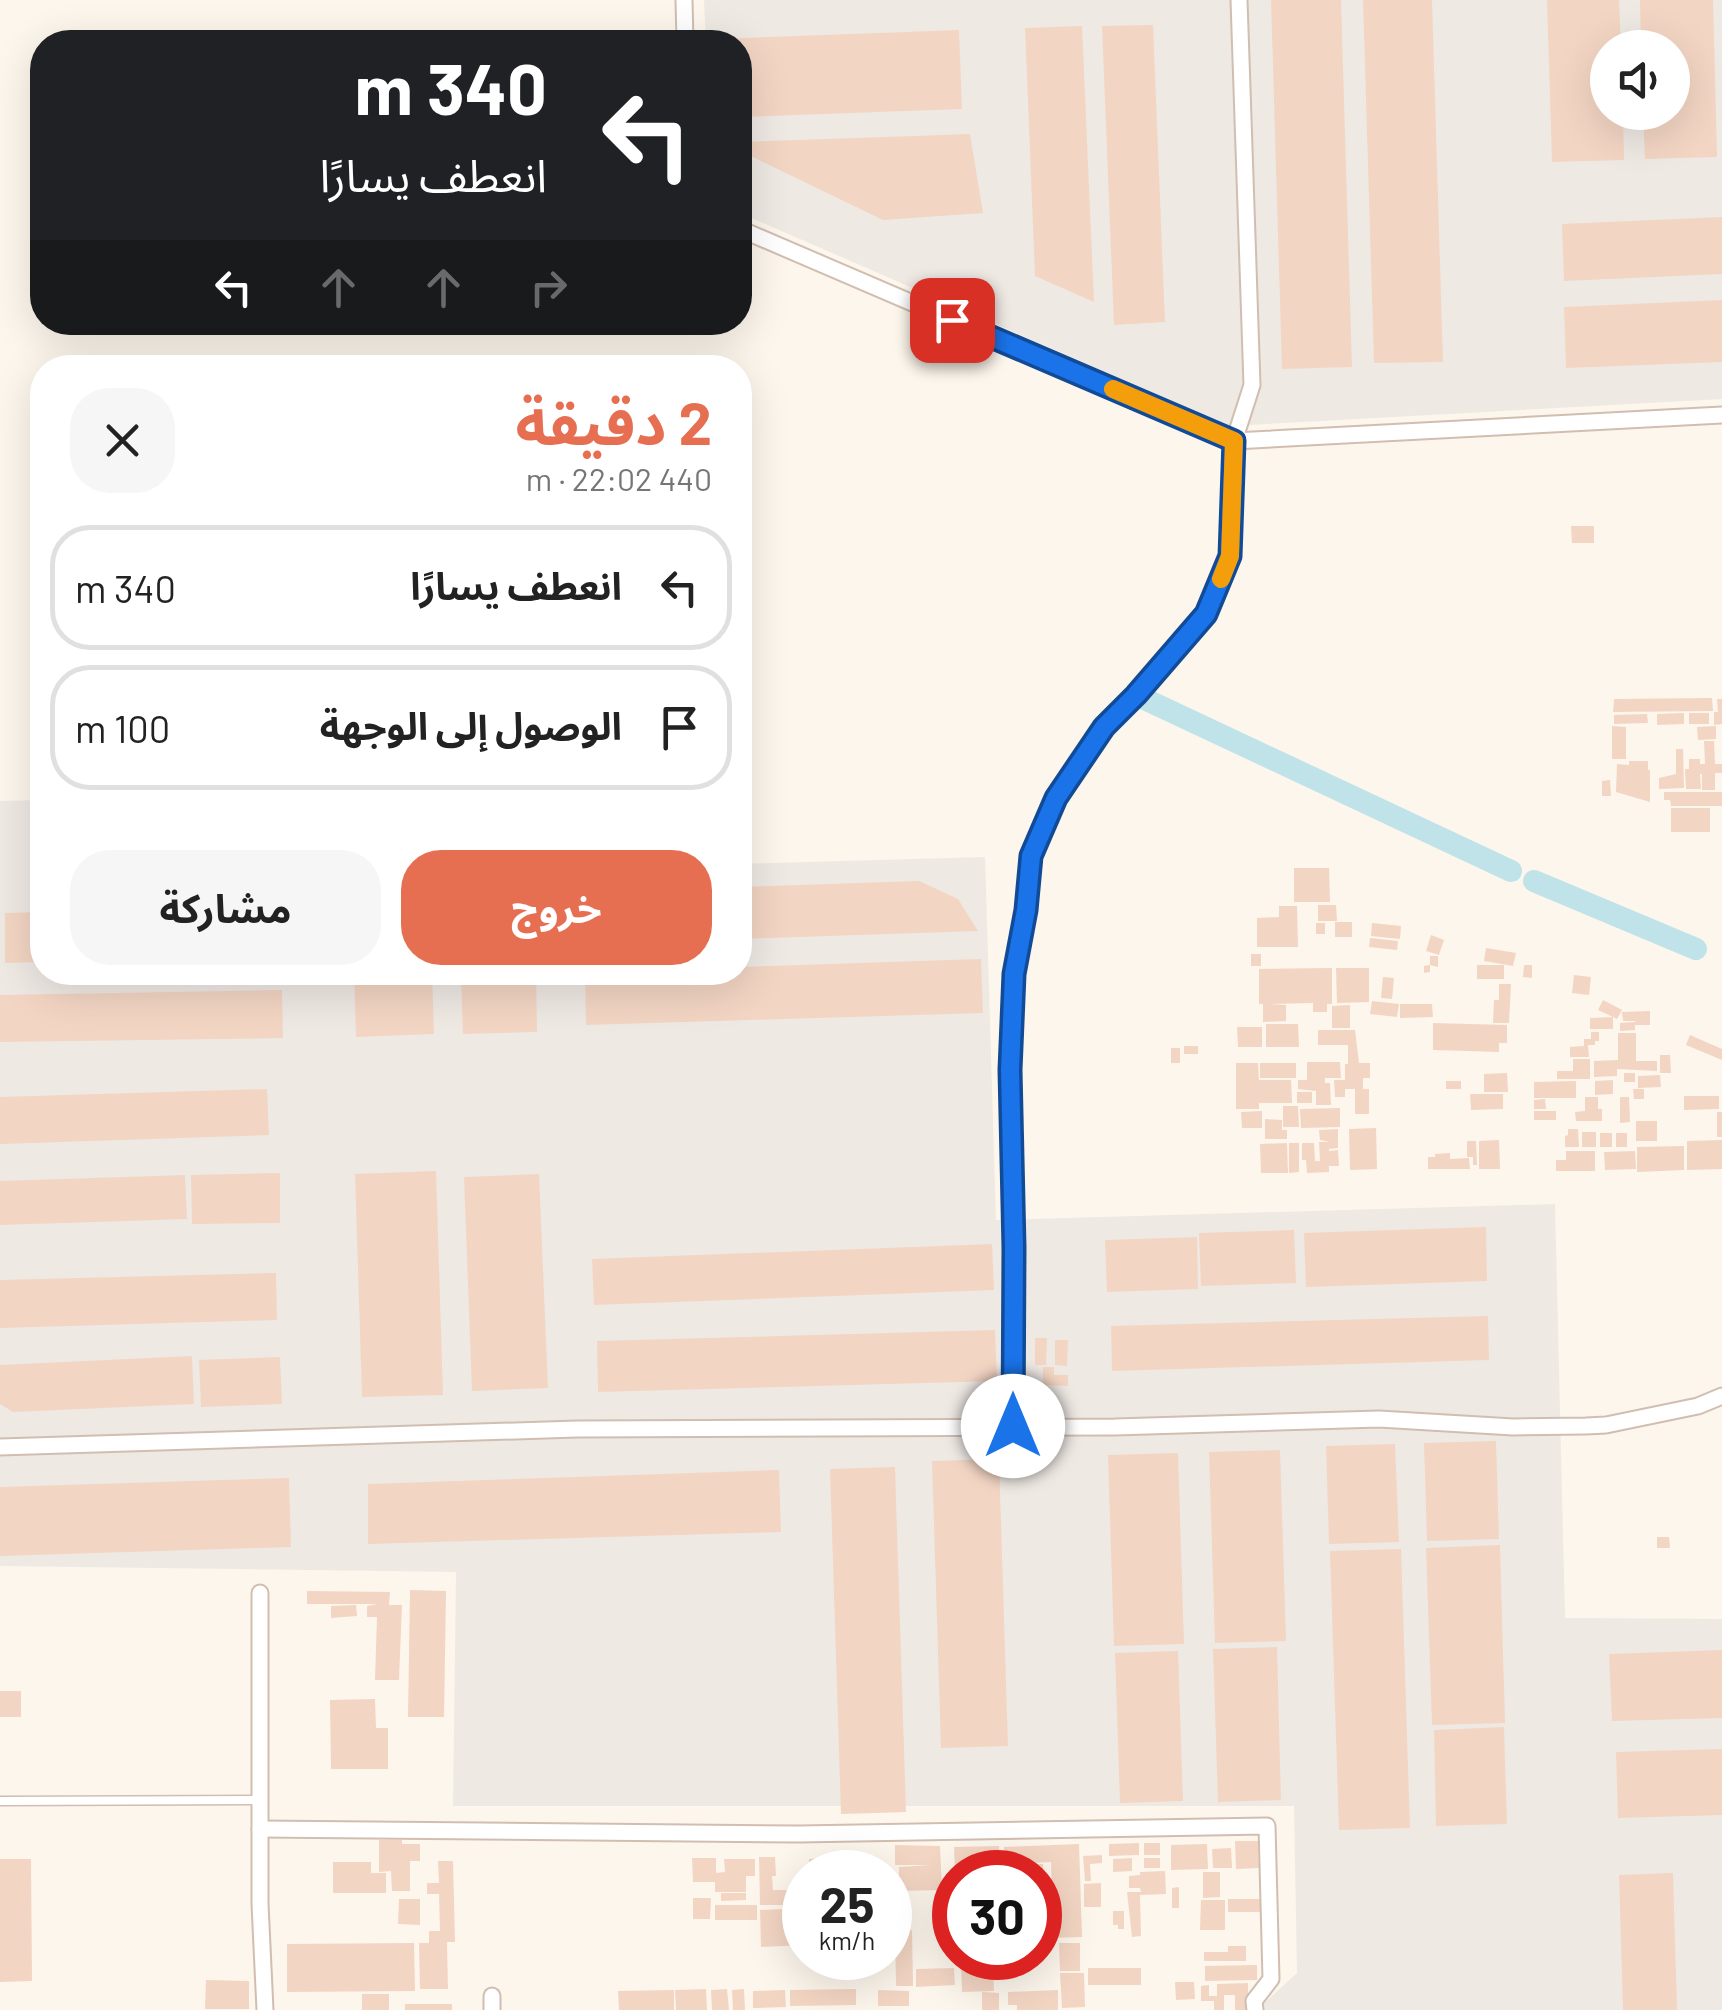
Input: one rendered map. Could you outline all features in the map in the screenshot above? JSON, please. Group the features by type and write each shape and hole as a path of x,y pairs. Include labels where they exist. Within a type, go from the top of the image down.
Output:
{"street":[{"path":"684,0 685,30"},
{"path":"1013,1426 1010,1070 1014,974 1031,856 1056,798 1104,727 1206,614 1230,556 1234,441 1252,385 1240,0"},
{"path":"752,235 1234,441 1722,416"},
{"path":"0,1447 577,1429 1114,1427 1378,1420 1513,1427 1586,1426 1698,1406 1722,1396"},
{"path":"260,1593 260,1904 266,2010"},
{"path":"260,1829 799,1834 1267,1826 1271,1979 1254,2001 1255,2010"}],"lane":[{"path":"0,1801 260,1800"}],"shaded area":[{"path":"704,0 1722,0 1722,399 1230,426 752,218 752,30 705,30"},
{"path":"30,800 30,985 752,985 752,864 985,857 996,1220 1555,1204 1565,1618 1722,1619 1722,2010 1260,2010 1297,1973 1294,1806 453,1806 456,1572 0,1566 0,801"}],"building":[{"path":"1271,0 1341,0 1352,367 1282,369"},
{"path":"1363,0 1432,0 1443,362 1374,363"},
{"path":"1547,0 1619,0 1620,30 1590,30 1590,130 1623,130 1624,160 1552,162"},
{"path":"1640,0 1713,0 1717,157 1645,159 1644,130 1690,130 1690,30 1641,30"},
{"path":"1153,25 1165,322 1114,325 1102,26"},
{"path":"1082,26 1094,302 1035,276 1025,28"},
{"path":"959,30 962,109 752,117 752,38"},
{"path":"970,134 983,213 883,220 752,157 752,142"},
{"path":"1722,217 1722,274 1564,281 1562,224"},
{"path":"1722,300 1722,362 1566,368 1564,307"},
{"path":"1571,526 1594,526 1594,543 1572,543"},
{"path":"1712,698 1713,711 1613,712 1614,699"},
{"path":"1717,699 1722,699 1722,724 1714,725 1714,712 1718,712"},
{"path":"1684,713 1684,724 1657,725 1657,714"},
{"path":"1689,713 1709,713 1709,724 1689,724"},
{"path":"1647,714 1648,723 1614,724 1614,715"},
{"path":"1612,726 1626,727 1626,759 1612,759"},
{"path":"1716,726 1716,739 1698,740 1697,727"},
{"path":"1704,741 1714,741 1715,764 1722,764 1722,773 1715,773 1715,790 1702,790 1702,774 1701,789 1686,789 1689,759 1700,759 1700,764 1705,764"},
{"path":"1676,749 1683,749 1684,788 1659,789 1659,778 1676,774"},
{"path":"1629,761 1648,761 1650,802 1616,792 1617,764 1629,765"},
{"path":"1610,780 1611,796 1602,796 1602,781"},
{"path":"1664,792 1722,792 1722,806 1671,806 1670,800 1664,800"},
{"path":"1671,808 1710,808 1710,832 1671,832"},
{"path":"1294,868 1329,868 1330,902 1294,902"},
{"path":"919,881 958,899 978,931 752,939 752,887"},
{"path":"1318,905 1336,905 1337,921 1318,921"},
{"path":"1279,906 1297,906 1298,947 1257,947 1257,918 1279,917"},
{"path":"30,912 30,962 5,963 5,913"},
{"path":"1335,922 1352,922 1352,937 1335,937"},
{"path":"1316,923 1325,923 1325,934 1316,934"},
{"path":"1372,923 1401,926 1400,939 1371,936"},
{"path":"1431,935 1444,940 1439,955 1426,951"},
{"path":"1370,938 1398,941 1397,950 1369,947"},
{"path":"1486,948 1516,953 1513,966 1484,961"},
{"path":"1251,954 1261,954 1261,966 1251,966"},
{"path":"1430,956 1438,956 1438,967 1430,965"},
{"path":"981,959 983,1013 586,1025 585,985 752,985 752,967"},
{"path":"1477,965 1504,965 1504,979 1477,979"},
{"path":"1524,965 1532,965 1532,978 1523,977"},
{"path":"1332,968 1332,1004 1327,1004 1327,1012 1313,1012 1313,1003 1269,1004 1286,1005 1286,1021 1263,1022 1259,969"},
{"path":"1336,968 1369,968 1369,1002 1337,1003"},
{"path":"1574,975 1591,977 1589,995 1572,993"},
{"path":"1383,977 1394,978 1392,999 1381,998"},
{"path":"1499,984 1511,984 1509,1023 1493,1023"},
{"path":"354,985 432,985 434,1034 356,1037"},
{"path":"461,985 536,985 537,1032 463,1034"},
{"path":"282,990 283,1038 0,1042 0,995"},
{"path":"1603,1000 1622,1010 1617,1019 1598,1010"},
{"path":"1372,1001 1399,1004 1397,1017 1370,1014"},
{"path":"1400,1004 1432,1004 1433,1017 1400,1018"},
{"path":"1350,1005 1350,1028 1332,1028 1332,1006"},
{"path":"1650,1011 1650,1025 1623,1021 1622,1012"},
{"path":"1613,1017 1613,1029 1590,1029 1590,1018"},
{"path":"1635,1022 1635,1030 1620,1031 1620,1023"},
{"path":"1433,1023 1507,1025 1507,1043 1499,1043 1499,1052 1433,1050"},
{"path":"1266,1024 1298,1024 1299,1047 1266,1047"},
{"path":"1237,1027 1262,1027 1262,1047 1238,1047"},
{"path":"1318,1030 1355,1030 1359,1063 1370,1063 1370,1078 1363,1078 1363,1089 1369,1089 1369,1114 1355,1114 1355,1089 1345,1089 1345,1097 1335,1097 1334,1080 1345,1080 1348,1045 1318,1045"},
{"path":"1591,1032 1599,1032 1599,1041 1588,1045 1589,1057 1570,1057 1570,1047 1584,1046 1584,1039 1591,1039"},
{"path":"1618,1033 1636,1033 1636,1061 1657,1061 1657,1071 1617,1069 1617,1076 1594,1077 1594,1061 1618,1060"},
{"path":"1690,1035 1722,1049 1722,1060 1686,1045"},
{"path":"1184,1046 1198,1046 1198,1054 1184,1054"},
{"path":"1171,1048 1180,1048 1180,1063 1171,1063"},
{"path":"1660,1055 1670,1055 1671,1073 1660,1073"},
{"path":"1573,1059 1590,1059 1590,1079 1557,1079 1557,1071 1573,1071"},
{"path":"1307,1062 1340,1062 1341,1078 1325,1078 1325,1083 1330,1083 1331,1105 1316,1105 1316,1091 1298,1089 1298,1080 1307,1080"},
{"path":"1236,1063 1258,1063 1259,1080 1291,1080 1292,1103 1259,1103 1259,1109 1236,1109"},
{"path":"1260,1063 1296,1063 1296,1078 1260,1078"},
{"path":"1507,1073 1508,1092 1484,1092 1484,1074"},
{"path":"1624,1073 1635,1073 1635,1082 1624,1082"},
{"path":"1660,1075 1661,1087 1638,1088 1638,1076"},
{"path":"1613,1080 1613,1094 1595,1095 1595,1081"},
{"path":"1446,1081 1461,1081 1461,1089 1446,1089"},
{"path":"1576,1081 1576,1098 1534,1098 1534,1082"},
{"path":"267,1089 269,1135 0,1144 0,1097"},
{"path":"1633,1089 1644,1089 1644,1099 1634,1099"},
{"path":"1297,1092 1312,1092 1312,1103 1297,1103"},
{"path":"1470,1094 1503,1094 1503,1109 1471,1110"},
{"path":"1684,1096 1719,1096 1719,1109 1684,1110"},
{"path":"1585,1097 1598,1097 1602,1121 1576,1121 1575,1112 1585,1111"},
{"path":"1620,1097 1629,1097 1630,1122 1620,1123"},
{"path":"1545,1099 1546,1109 1534,1109 1534,1100"},
{"path":"1283,1106 1298,1106 1299,1127 1283,1127"},
{"path":"1340,1108 1340,1127 1301,1128 1300,1109"},
{"path":"1262,1111 1262,1128 1242,1128 1241,1112"},
{"path":"1534,1111 1556,1111 1556,1120 1534,1120"},
{"path":"1717,1112 1722,1112 1722,1137 1717,1137"},
{"path":"1265,1119 1282,1120 1287,1139 1265,1139"},
{"path":"1636,1121 1657,1121 1657,1141 1636,1141"},
{"path":"1376,1128 1377,1169 1350,1170 1349,1129"},
{"path":"1338,1129 1338,1148 1329,1151 1338,1150 1339,1166 1329,1166 1329,1172 1307,1173 1302,1143 1314,1143 1315,1161 1320,1161 1319,1142 1330,1142 1320,1140 1319,1130"},
{"path":"1568,1129 1578,1129 1579,1147 1565,1147"},
{"path":"1582,1132 1596,1132 1596,1147 1582,1147"},
{"path":"1600,1133 1612,1133 1612,1147 1600,1147"},
{"path":"1616,1133 1627,1133 1627,1147 1616,1147"},
{"path":"1499,1140 1500,1169 1479,1169 1479,1141"},
{"path":"1722,1140 1722,1169 1687,1170 1687,1141"},
{"path":"1467,1141 1476,1141 1477,1165 1473,1165 1473,1157 1467,1157"},
{"path":"1287,1143 1288,1173 1261,1173 1260,1144"},
{"path":"1289,1143 1299,1143 1299,1172 1289,1173"},
{"path":"1684,1146 1684,1170 1637,1172 1637,1147"},
{"path":"1566,1151 1595,1151 1595,1171 1556,1171 1556,1160 1566,1160"},
{"path":"1635,1151 1636,1169 1605,1170 1604,1152"},
{"path":"1450,1153 1450,1159 1469,1158 1470,1169 1428,1169 1428,1157"},
{"path":"436,1171 443,1395 362,1397 355,1174"},
{"path":"280,1173 280,1223 192,1224 191,1175"},
{"path":"539,1174 548,1388 472,1391 464,1177"},
{"path":"185,1175 187,1219 0,1225 0,1181"},
{"path":"1486,1227 1487,1281 1306,1287 1304,1233"},
{"path":"1294,1230 1296,1283 1201,1286 1199,1233"},
{"path":"1197,1237 1198,1289 1107,1292 1105,1240"},
{"path":"992,1244 994,1290 594,1305 592,1259"},
{"path":"276,1273 277,1320 0,1328 0,1280"},
{"path":"1488,1316 1489,1360 1112,1371 1111,1326"},
{"path":"995,1330 997,1381 598,1392 597,1341"},
{"path":"1035,1338 1047,1338 1046,1365 1035,1365"},
{"path":"1055,1340 1068,1340 1067,1366 1055,1365"},
{"path":"192,1356 194,1404 13,1412 0,1404 0,1365"},
{"path":"280,1357 282,1404 201,1407 199,1360"},
{"path":"1043,1367 1054,1367 1054,1375 1068,1375 1068,1386 1043,1385"},
{"path":"1496,1441 1499,1539 1427,1541 1424,1443"},
{"path":"1395,1444 1399,1542 1329,1544 1326,1446"},
{"path":"1280,1450 1286,1641 1215,1643 1209,1452"},
{"path":"1178,1453 1184,1644 1114,1646 1108,1455"},
{"path":"999,1459 1008,1746 941,1748 932,1461"},
{"path":"895,1467 906,1812 841,1814 830,1469"},
{"path":"779,1470 781,1532 368,1544 368,1484"},
{"path":"289,1478 291,1547 0,1556 0,1487"},
{"path":"1657,1537 1669,1537 1670,1548 1657,1548"},
{"path":"1500,1545 1505,1723 1432,1725 1426,1548"},
{"path":"1401,1549 1410,1828 1339,1830 1330,1551"},
{"path":"410,1590 446,1591 444,1717 408,1717"},
{"path":"307,1591 390,1592 389,1605 402,1605 399,1680 375,1680 377,1617 367,1617 367,1606 378,1604 307,1604"},
{"path":"356,1605 357,1616 331,1618 331,1606"},
{"path":"1277,1647 1281,1800 1218,1802 1213,1649"},
{"path":"1722,1650 1722,1718 1612,1721 1609,1654"},
{"path":"1178,1651 1183,1801 1120,1803 1115,1653"},
{"path":"0,1691 21,1691 21,1717 0,1717"},
{"path":"375,1699 376,1728 388,1728 388,1769 331,1769 330,1700"},
{"path":"1504,1727 1507,1824 1436,1826 1434,1730"},
{"path":"1722,1749 1722,1815 1618,1818 1616,1752"},
{"path":"379,1840 420,1844 420,1861 410,1861 410,1891 392,1891 391,1871 379,1872"},
{"path":"1235,1841 1258,1841 1259,1868 1236,1869"},
{"path":"1139,1843 1139,1855 1109,1856 1109,1844"},
{"path":"1144,1843 1160,1843 1160,1855 1144,1855"},
{"path":"1079,1844 1082,1937 1062,1938 1062,1850 1004,1847"},
{"path":"1207,1844 1208,1869 1171,1870 1171,1845"},
{"path":"895,1845 940,1846 940,1850 932,1850 932,1890 912,1891 912,1866 930,1865 912,1865 912,1850 895,1850"},
{"path":"999,1846 999,1850 954,1850"},
{"path":"1231,1848 1232,1868 1213,1868 1212,1849"},
{"path":"1102,1855 1102,1863 1090,1864 1091,1881 1085,1881 1083,1856"},
{"path":"759,1857 775,1857 773,1890 782,1890 782,1905 760,1905"},
{"path":"692,1858 716,1858 716,1873 725,1872 724,1859 755,1859 755,1876 746,1876 746,1892 715,1892 715,1882 693,1882"},
{"path":"1132,1858 1132,1871 1113,1872 1113,1859"},
{"path":"1144,1858 1160,1858 1160,1868 1144,1868"},
{"path":"0,1859 31,1859 32,1981 0,1982"},
{"path":"438,1861 453,1861 455,1942 447,1942 448,1989 420,1989 419,1943 429,1943 429,1931 440,1931 439,1894 427,1894 427,1883 439,1883"},
{"path":"333,1862 371,1862 371,1873 386,1873 386,1893 333,1893"},
{"path":"1165,1871 1166,1894 1140,1895 1141,1936 1132,1937 1127,1892 1141,1892 1140,1888 1129,1888 1129,1876"},
{"path":"1203,1872 1220,1872 1220,1897 1203,1898"},
{"path":"1673,1873 1677,2010 1623,2010 1619,1875"},
{"path":"1101,1883 1101,1907 1084,1907 1084,1884"},
{"path":"1179,1887 1179,1908 1172,1908 1172,1888"},
{"path":"721,1893 746,1893 746,1900 721,1901"},
{"path":"693,1898 711,1898 710,1919 693,1919"},
{"path":"399,1899 420,1899 420,1925 398,1924"},
{"path":"1228,1899 1260,1899 1260,1912 1228,1912"},
{"path":"1201,1900 1225,1900 1225,1930 1200,1930"},
{"path":"715,1905 757,1905 757,1920 715,1920"},
{"path":"782,1909 782,1946 761,1947 760,1910"},
{"path":"1113,1911 1124,1911 1124,1929 1113,1925"},
{"path":"912,1930 913,1986 896,1986 896,1980 912,1980"},
{"path":"414,1943 415,1991 287,1992 287,1944"},
{"path":"1062,1943 1080,1943 1080,1971 1062,1971"},
{"path":"1228,1946 1246,1946 1246,1961 1204,1961 1204,1952 1228,1952"},
{"path":"1257,1965 1257,1980 1205,1981 1205,1966"},
{"path":"1088,1968 1141,1968 1141,1985 1088,1985"},
{"path":"916,1969 932,1969 932,1980 955,1980 955,1985 916,1987"},
{"path":"1062,1973 1084,1973 1085,2007 1062,2008"},
{"path":"206,1980 249,1981 249,2009 205,2009"},
{"path":"962,1980 994,1980 994,1991 962,1992"},
{"path":"1175,1982 1194,1982 1195,1999 1176,2000"},
{"path":"1248,1983 1248,2010 1235,2010 1235,1995 1224,1995 1224,2010 1214,2010 1214,2001 1201,2001 1201,1986 1209,1985 1209,1996 1217,1996 1217,1984"},
{"path":"706,1989 707,2010 676,2010 675,1990"},
{"path":"727,1989 729,2010 712,2010 711,1990"},
{"path":"744,1989 745,2010 733,2010 732,1990"},
{"path":"856,1989 856,2005 790,2006 790,1990"},
{"path":"674,1990 674,2010 619,2010 618,1991"},
{"path":"785,1990 786,2007 753,2008 753,1991"},
{"path":"878,1990 909,1991 909,2006 878,2006"},
{"path":"1058,1990 1058,2010 1017,2010 1017,2005 1008,2005 1008,1992"},
{"path":"982,1992 999,1993 999,2010 982,2010"},
{"path":"362,1994 389,1994 389,2010 362,2010"},
{"path":"405,2004 452,2004 452,2010 405,2010"}],"waterway":[{"path":"1136,695 1511,871"},
{"path":"1534,881 1696,949"}],"slow traffic":[{"path":"1113,389 1234,441 1230,556 1221,579"}],"route":[{"path":"952,320 1234,441 1230,556 1206,614 1104,727 1056,798 1031,856 1014,974 1010,1070 1013,1426"}]}
